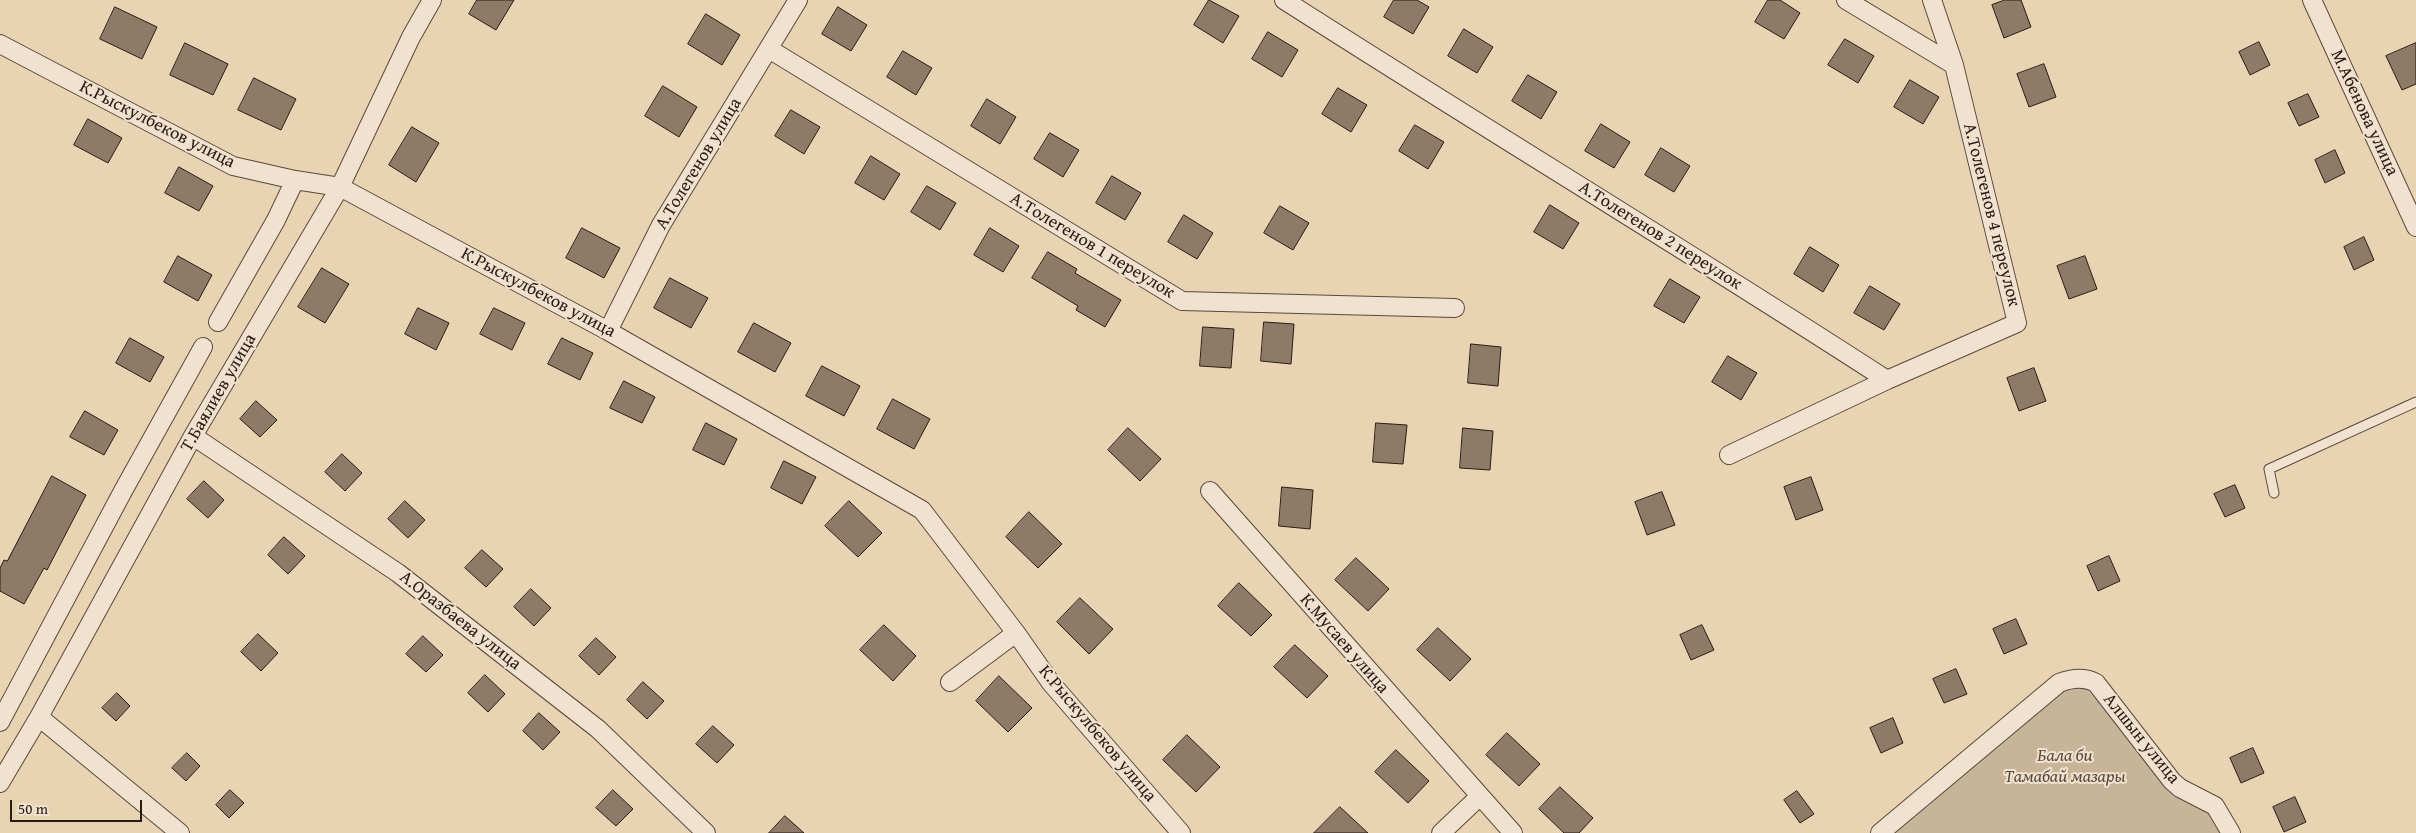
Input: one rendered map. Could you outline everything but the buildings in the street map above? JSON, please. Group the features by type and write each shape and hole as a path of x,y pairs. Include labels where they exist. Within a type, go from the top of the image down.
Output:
{"street":[{"name":"Т.Баялиев улица","path":"0,783 39,717 193,436 340,187 411,37 432,0"},
{"name":"А.Толегенов улица","path":"608,331 661,226 798,0"},
{"name":"А.Толегенов 2 переулок","path":"1284,0 1502,138 1735,281 1887,380"},
{"path":"1846,0 1954,64"},
{"name":"А.Толегенов 4 переулок","path":"1887,380 2017,323 1954,64 1932,0"},
{"name":"М.Абенова улица","path":"2312,0 2416,226"},
{"name":"К.Рыскулбеков улица","path":"0,44 233,166 295,180 340,187 608,331 922,510 1051,683 1181,833"},
{"name":"А.Толегенов 1 переулок","path":"769,49 1182,301 1455,308"},
{"name":"Т.Баялиев улица","path":"218,322 276,220 295,180"},
{"name":"Т.Баялиев улица","path":"0,722 123,491 203,346"},
{"path":"1729,455 1887,380"},
{"name":"А.Оразбаева улица","path":"193,436 398,573 598,729 706,833"},
{"name":"К.Мусаев улица","path":"1210,491 1479,797 1513,833"},
{"path":"950,682 1016,634"},
{"name":"Алшын улица","path":"1880,833 2059,683 2068,679 2088,679 2096,683 2172,781 2180,788 2215,806 2231,833"},
{"path":"39,717 180,833"},
{"path":"1441,833 1479,797"}],"lane":[{"path":"2274,493 2269,469 2416,402"}],"green space":[{"name":"Бала би Тамабай мазары","path":"2064,682 2086,689 2211,808 2228,833 1891,833 1959,779 2015,719"}]}
